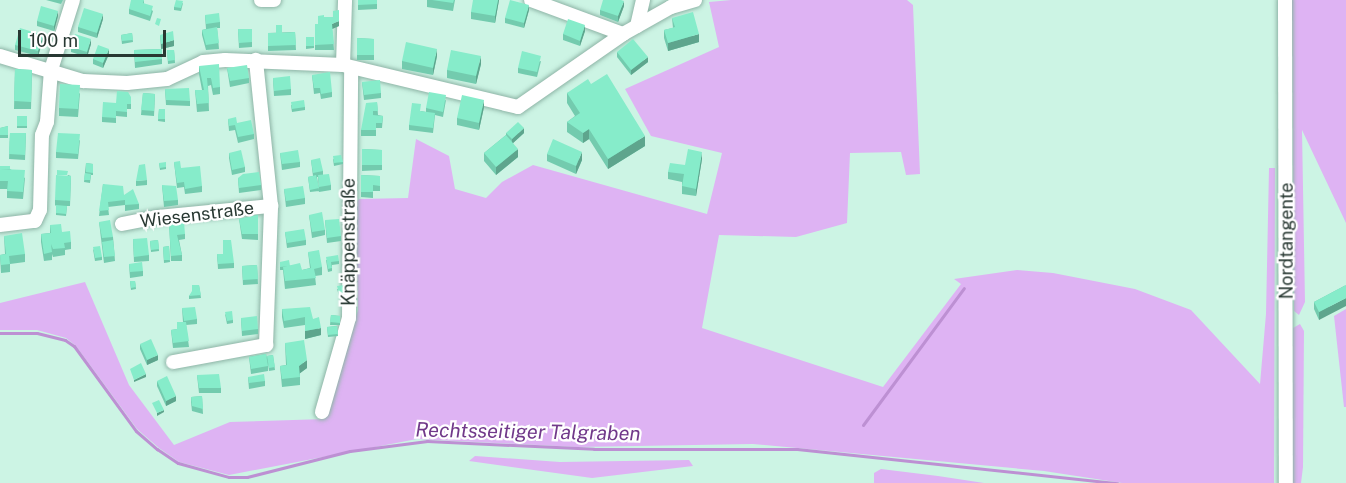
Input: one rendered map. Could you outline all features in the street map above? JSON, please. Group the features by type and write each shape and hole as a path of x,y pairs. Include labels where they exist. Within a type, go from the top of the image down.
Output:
{"street":[{"path":"0,225 34,221 40,210 42,135 47,122 51,70 73,0"},
{"path":"261,0 274,0"},
{"name":"Knäppenstraße","path":"322,412 349,318 345,0"},
{"path":"531,0 623,34"},
{"path":"637,26 644,0"},
{"path":"0,56 83,81 127,82 167,79 203,62 256,60 347,66 518,107 623,34 671,7 695,0"},
{"name":"Nordtangente","path":"1285,0 1286,483"},
{"name":"Wiesenstraße","path":"173,362 266,345 271,206 256,60"},
{"name":"Wiesenstraße","path":"122,225 158,217 271,206"}],"shaded area":[{"path":"907,0 913,5 920,174 906,175 901,152 850,153 847,223 796,237 719,235 702,328 883,387 961,284 954,279 1017,270 1053,273 1135,289 1191,310 1260,384 1266,314 1269,168 1275,168 1274,483 1122,483 1044,471 753,444 577,447 417,439 229,475 179,462 159,448 137,429 76,346 66,338 37,330 0,330 0,303 85,282 129,385 174,445 230,422 325,419 358,310 355,204 359,199 408,198 416,139 449,156 455,189 486,198 502,182 533,165 707,214 722,153 651,136 625,89 719,47 709,2"},
{"path":"1292,0 1346,0 1346,223 1302,130 1305,302 1299,315 1294,311"},
{"path":"1346,309 1346,407 1344,407 1334,316"},
{"path":"1300,324 1304,331 1303,467 1301,483 1292,483 1293,328"},
{"path":"475,456 560,462 689,460 693,466 592,478 469,461"},
{"path":"881,469 984,483 874,483 874,473"}],"building":[{"path":"131,0 144,0 143,3 153,6 150,16 129,9"},
{"path":"176,0 183,1 181,8 174,7"},
{"path":"358,0 377,0 377,4 358,5"},
{"path":"432,0 454,0 453,3"},
{"path":"473,0 498,0 495,16 471,12"},
{"path":"510,0 529,5 524,23 505,18"},
{"path":"603,0 624,1 618,16 600,10"},
{"path":"41,6 58,11 54,26 37,21"},
{"path":"84,8 103,14 97,33 78,27"},
{"path":"339,10 339,21 332,24 334,44 315,45 315,24 324,24 324,17 333,17 333,11"},
{"path":"693,12 699,34 668,43 664,30 675,27 672,18"},
{"path":"219,13 220,22 206,24 205,15"},
{"path":"324,15 324,24 318,24 318,16"},
{"path":"157,18 161,19 159,26 155,24"},
{"path":"568,19 585,25 580,41 563,34"},
{"path":"276,25 282,25 282,33 295,32 296,45 268,46 268,33 276,33"},
{"path":"217,27 219,43 206,45 202,30"},
{"path":"20,28 43,35 38,51 15,45"},
{"path":"238,29 252,29 252,42 239,43"},
{"path":"173,31 174,40 161,44 160,35"},
{"path":"132,33 133,40 122,41 121,35"},
{"path":"75,34 91,39 87,52 71,47"},
{"path":"306,37 314,37 314,46 306,46"},
{"path":"357,38 374,39 374,55 357,55"},
{"path":"633,39 648,57 631,70 617,52"},
{"path":"406,42 437,49 433,68 402,61"},
{"path":"98,45 109,49 103,63 93,59"},
{"path":"162,49 162,59 135,62 134,50"},
{"path":"167,50 174,50 175,60 168,61"},
{"path":"451,50 481,56 476,76 447,70"},
{"path":"522,51 541,56 537,72 518,68"},
{"path":"219,64 220,87 213,88 211,78 207,78 209,103 197,104 195,90 204,90 199,66"},
{"path":"247,65 249,78 230,81 227,68"},
{"path":"15,69 32,70 31,102 14,101"},
{"path":"330,72 332,92 321,94 320,88 314,88 312,75"},
{"path":"607,74 645,136 608,159 589,129 583,133 567,122 580,113 567,93 588,79 591,84"},
{"path":"290,76 291,89 274,91 273,78"},
{"path":"380,80 381,93 364,95 362,82"},
{"path":"60,84 80,85 78,109 59,108"},
{"path":"189,88 190,101 166,100 165,89"},
{"path":"117,91 128,92 131,97 131,104 127,104 127,112 116,111 116,118 102,117 103,102 116,103"},
{"path":"429,92 446,95 443,112 426,108"},
{"path":"143,93 155,94 154,111 141,110"},
{"path":"462,95 484,100 479,123 457,118"},
{"path":"304,100 305,107 292,109 291,102"},
{"path":"377,102 378,111 373,111 373,115 383,116 382,123 376,123 376,130 361,130 366,103"},
{"path":"412,103 421,104 420,111 435,113 433,128 409,125"},
{"path":"159,109 165,109 165,119 158,119"},
{"path":"17,116 27,116 27,126 17,126"},
{"path":"236,117 237,123 251,120 254,134 238,137 235,125 229,126 228,119"},
{"path":"518,122 524,128 512,139 506,133"},
{"path":"8,126 8,135 0,135 0,128"},
{"path":"10,133 26,133 25,155 9,154"},
{"path":"58,133 80,134 78,154 56,152"},
{"path":"506,135 518,149 496,167 484,153"},
{"path":"553,139 582,152 576,166 547,154"},
{"path":"362,149 382,150 382,165 362,165"},
{"path":"688,149 702,152 696,189 682,186 684,174 668,172 670,163 685,165"},
{"path":"241,150 245,167 232,170 229,153"},
{"path":"298,150 300,162 282,164 280,153"},
{"path":"341,155 343,162 334,163 333,156"},
{"path":"320,158 323,171 313,173 311,160"},
{"path":"180,161 181,168 200,166 202,186 185,189 184,182 177,183 174,162"},
{"path":"166,162 166,167 160,168 159,163"},
{"path":"86,163 93,164 93,173 86,172"},
{"path":"145,164 147,180 136,181 139,165"},
{"path":"0,166 10,166 10,169 0,169"},
{"path":"0,169 25,170 23,192 7,191 8,181 0,181"},
{"path":"57,170 68,171 67,175 57,175"},
{"path":"259,172 261,185 239,188 238,178 243,174"},
{"path":"85,173 91,174 90,180 84,180"},
{"path":"329,174 331,185 319,187 318,175"},
{"path":"56,175 71,176 70,201 55,200"},
{"path":"316,175 319,188 310,190 308,177"},
{"path":"361,175 380,176 380,186 373,185 373,192 361,192"},
{"path":"103,184 123,186 124,195 133,189 139,204 125,205 125,200 108,202 109,210 99,211"},
{"path":"162,185 176,186 178,200 164,201"},
{"path":"303,186 305,198 286,201 284,189"},
{"path":"56,205 67,206 66,214 56,213"},
{"path":"322,212 325,230 312,232 309,215"},
{"path":"258,215 258,234 242,234 239,219"},
{"path":"339,219 341,236 327,238 325,220"},
{"path":"110,220 113,237 102,238 99,222"},
{"path":"184,222 185,234 177,235 182,255 171,256 169,223"},
{"path":"61,224 62,232 70,231 71,242 64,243 65,248 53,249 51,244 52,252 44,254 41,234 51,233 50,225"},
{"path":"304,229 306,240 287,243 285,232"},
{"path":"22,233 25,254 9,256 10,264 1,265 0,255 6,254 4,236"},
{"path":"147,238 149,255 134,257 133,239"},
{"path":"113,240 115,256 104,257 102,242"},
{"path":"158,240 159,249 151,250 150,241"},
{"path":"223,240 231,240 234,263 218,264 217,254 223,254"},
{"path":"100,246 102,257 95,258 93,247"},
{"path":"169,246 170,260 164,260 163,247"},
{"path":"319,250 322,267 314,269 316,278 285,281 283,267 300,263 302,270 311,268 308,252"},
{"path":"338,255 339,261 331,262 332,268 328,269 326,257"},
{"path":"289,260 290,266 280,267 280,262"},
{"path":"142,262 143,271 130,272 129,264"},
{"path":"257,265 258,279 243,280 242,266"},
{"path":"130,281 135,281 136,287 131,288"},
{"path":"192,285 199,285 201,295 189,296"},
{"path":"346,285 347,292 339,293 337,286"},
{"path":"1346,285 1346,298 1319,312 1314,302"},
{"path":"195,307 197,319 184,321 182,308"},
{"path":"310,307 313,319 319,317 321,328 305,331 305,317 284,321 282,309"},
{"path":"232,311 233,320 227,321 225,312"},
{"path":"331,315 340,316 340,323 330,322"},
{"path":"257,316 258,329 242,331 241,318"},
{"path":"177,322 186,322 189,341 173,343 171,330 177,329"},
{"path":"337,326 338,334 328,335 327,327"},
{"path":"151,339 158,355 147,360 140,344"},
{"path":"304,340 307,360 299,366 300,377 282,379 280,366 287,365 285,343"},
{"path":"266,354 268,366 251,369 249,357"},
{"path":"273,355 275,367 269,368 267,356"},
{"path":"141,363 146,374 134,380 130,369"},
{"path":"219,374 221,388 199,388 197,375"},
{"path":"264,374 265,381 249,383 248,377"},
{"path":"167,376 176,396 166,401 157,381"},
{"path":"202,396 203,409 192,406 191,397"},
{"path":"159,400 164,410 157,413 152,403"}],"waterway":[{"path":"863,425 964,288"},
{"name":"Rechtsseitiger Talgraben","path":"0,333 37,333 65,340 74,346 136,431 157,449 178,463 229,477 247,477 350,451 427,441 594,449 797,449 1117,483"}]}
